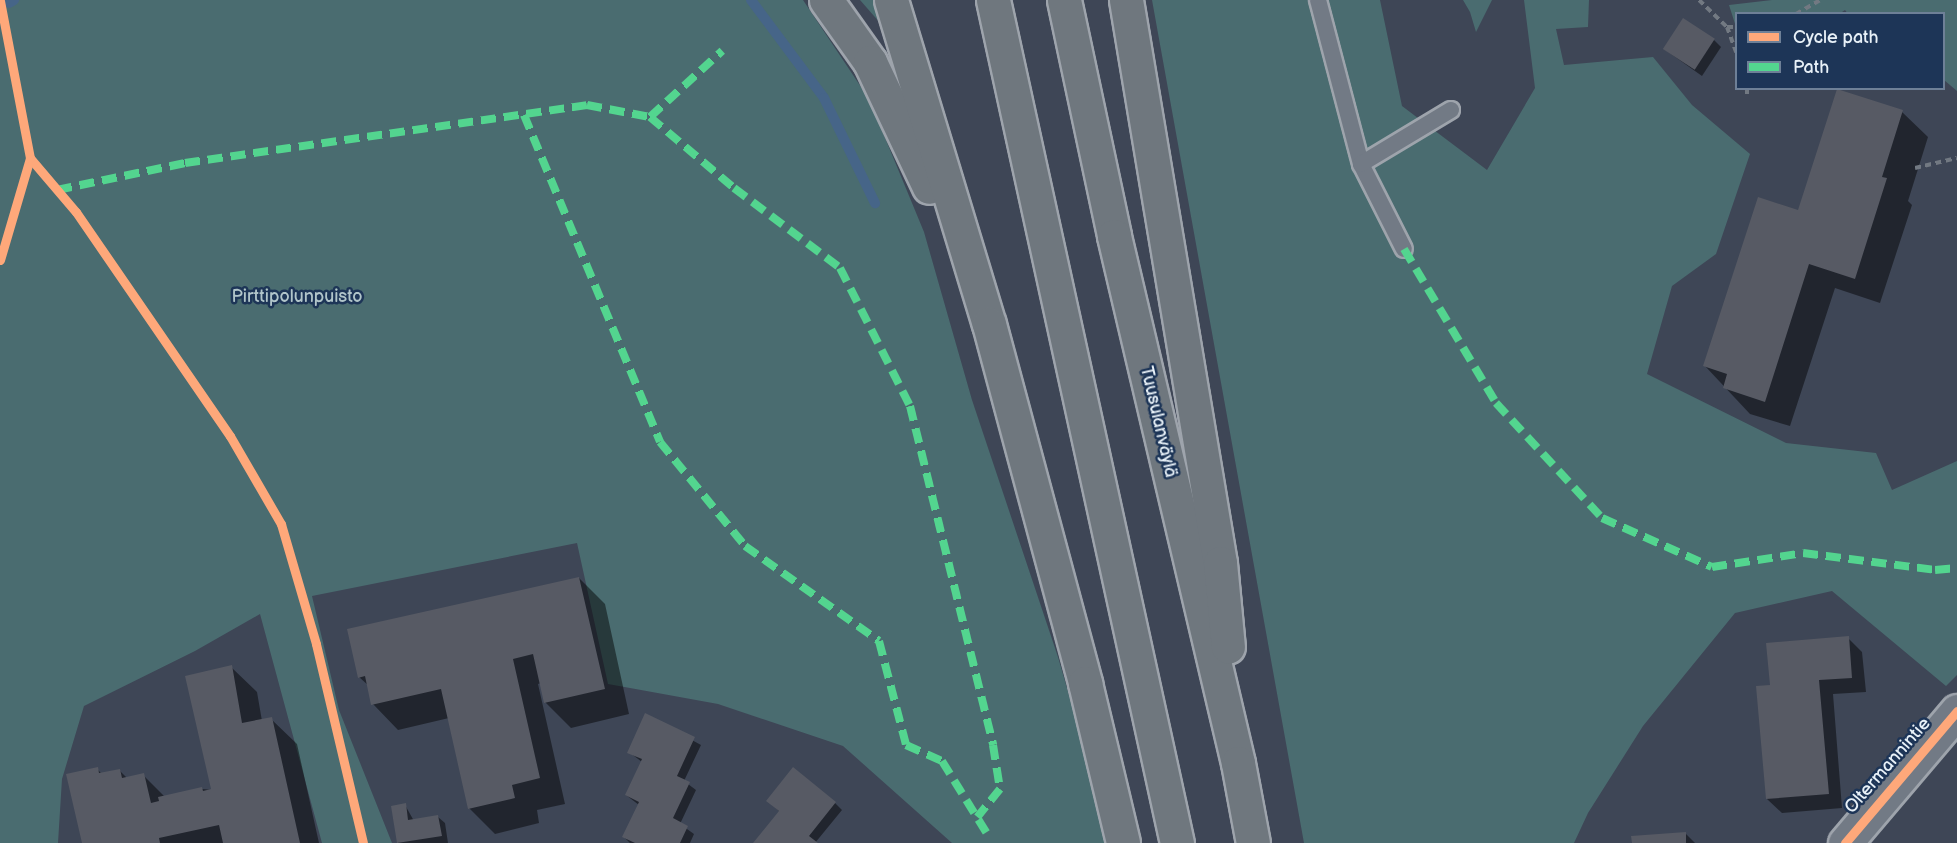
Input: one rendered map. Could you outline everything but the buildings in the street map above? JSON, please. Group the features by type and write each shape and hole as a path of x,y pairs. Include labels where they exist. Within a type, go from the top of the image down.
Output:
{"highway":[{"path":"826,0 870,62 989,324"},
{"path":"891,0 989,324 1085,683 1123,843"},
{"path":"993,0 1177,843"},
{"name":"Tuusulanväylä","path":"1064,0 1114,236 1238,763 1253,843"},
{"path":"1126,0 1220,562 1238,763"}],"street":[{"name":"Oltermannintie","path":"1845,843 1957,711"}],"lane":[{"path":"1318,0 1361,164 1404,249"},
{"path":"1361,164 1451,110"}],"path":[{"path":"1699,0 1727,27 1735,47"},
{"path":"1799,12 1820,0"},
{"path":"1727,27 1735,27"},
{"path":"1747,90 1747,97"},
{"path":"1915,168 1957,158"}],"green space":[{"name":"Pirttipolunpuisto","path":"0,0 803,0 869,99 924,232 972,400 1058,657 1112,843 952,843 843,746 718,704 608,684 577,543 312,596 339,710 392,843 322,843 260,614 195,651 84,706 62,779 58,843 0,843"},
{"path":"860,0 881,0 881,24"},
{"path":"1152,0 1380,0 1402,106 1487,170 1535,88 1524,0 1589,0 1588,27 1556,29 1564,65 1653,57 1692,105 1750,154 1716,254 1672,286 1647,374 1786,443 1876,453 1892,490 1957,461 1957,675 1946,686 1832,591 1735,613 1643,726 1588,813 1574,843 1304,843"},
{"path":"1463,0 1492,0 1476,32 1470,12"},
{"path":"1772,0 1957,0 1957,91 1945,81 1945,12 1846,12 1845,10 1842,12 1735,12 1735,24 1729,5"}],"waterway":[{"path":"9,3 14,0"},
{"path":"751,0 824,98 875,203"}],"marked path":[{"path":"650,117 722,51"},
{"path":"57,190 185,163 587,105 650,117 734,188 840,268 910,406 993,745 1000,789 977,817"},
{"path":"524,115 660,442 745,546 879,641 906,745 942,761 986,832"},
{"path":"1404,249 1496,403 1602,518 1712,567 1803,553 1935,570 1957,568"}],"cycle path":[{"path":"0,0 30,158 0,260"},
{"path":"30,158 76,212 230,436 281,524 316,644 363,843"},
{"path":"1845,843 1957,711"}]}
